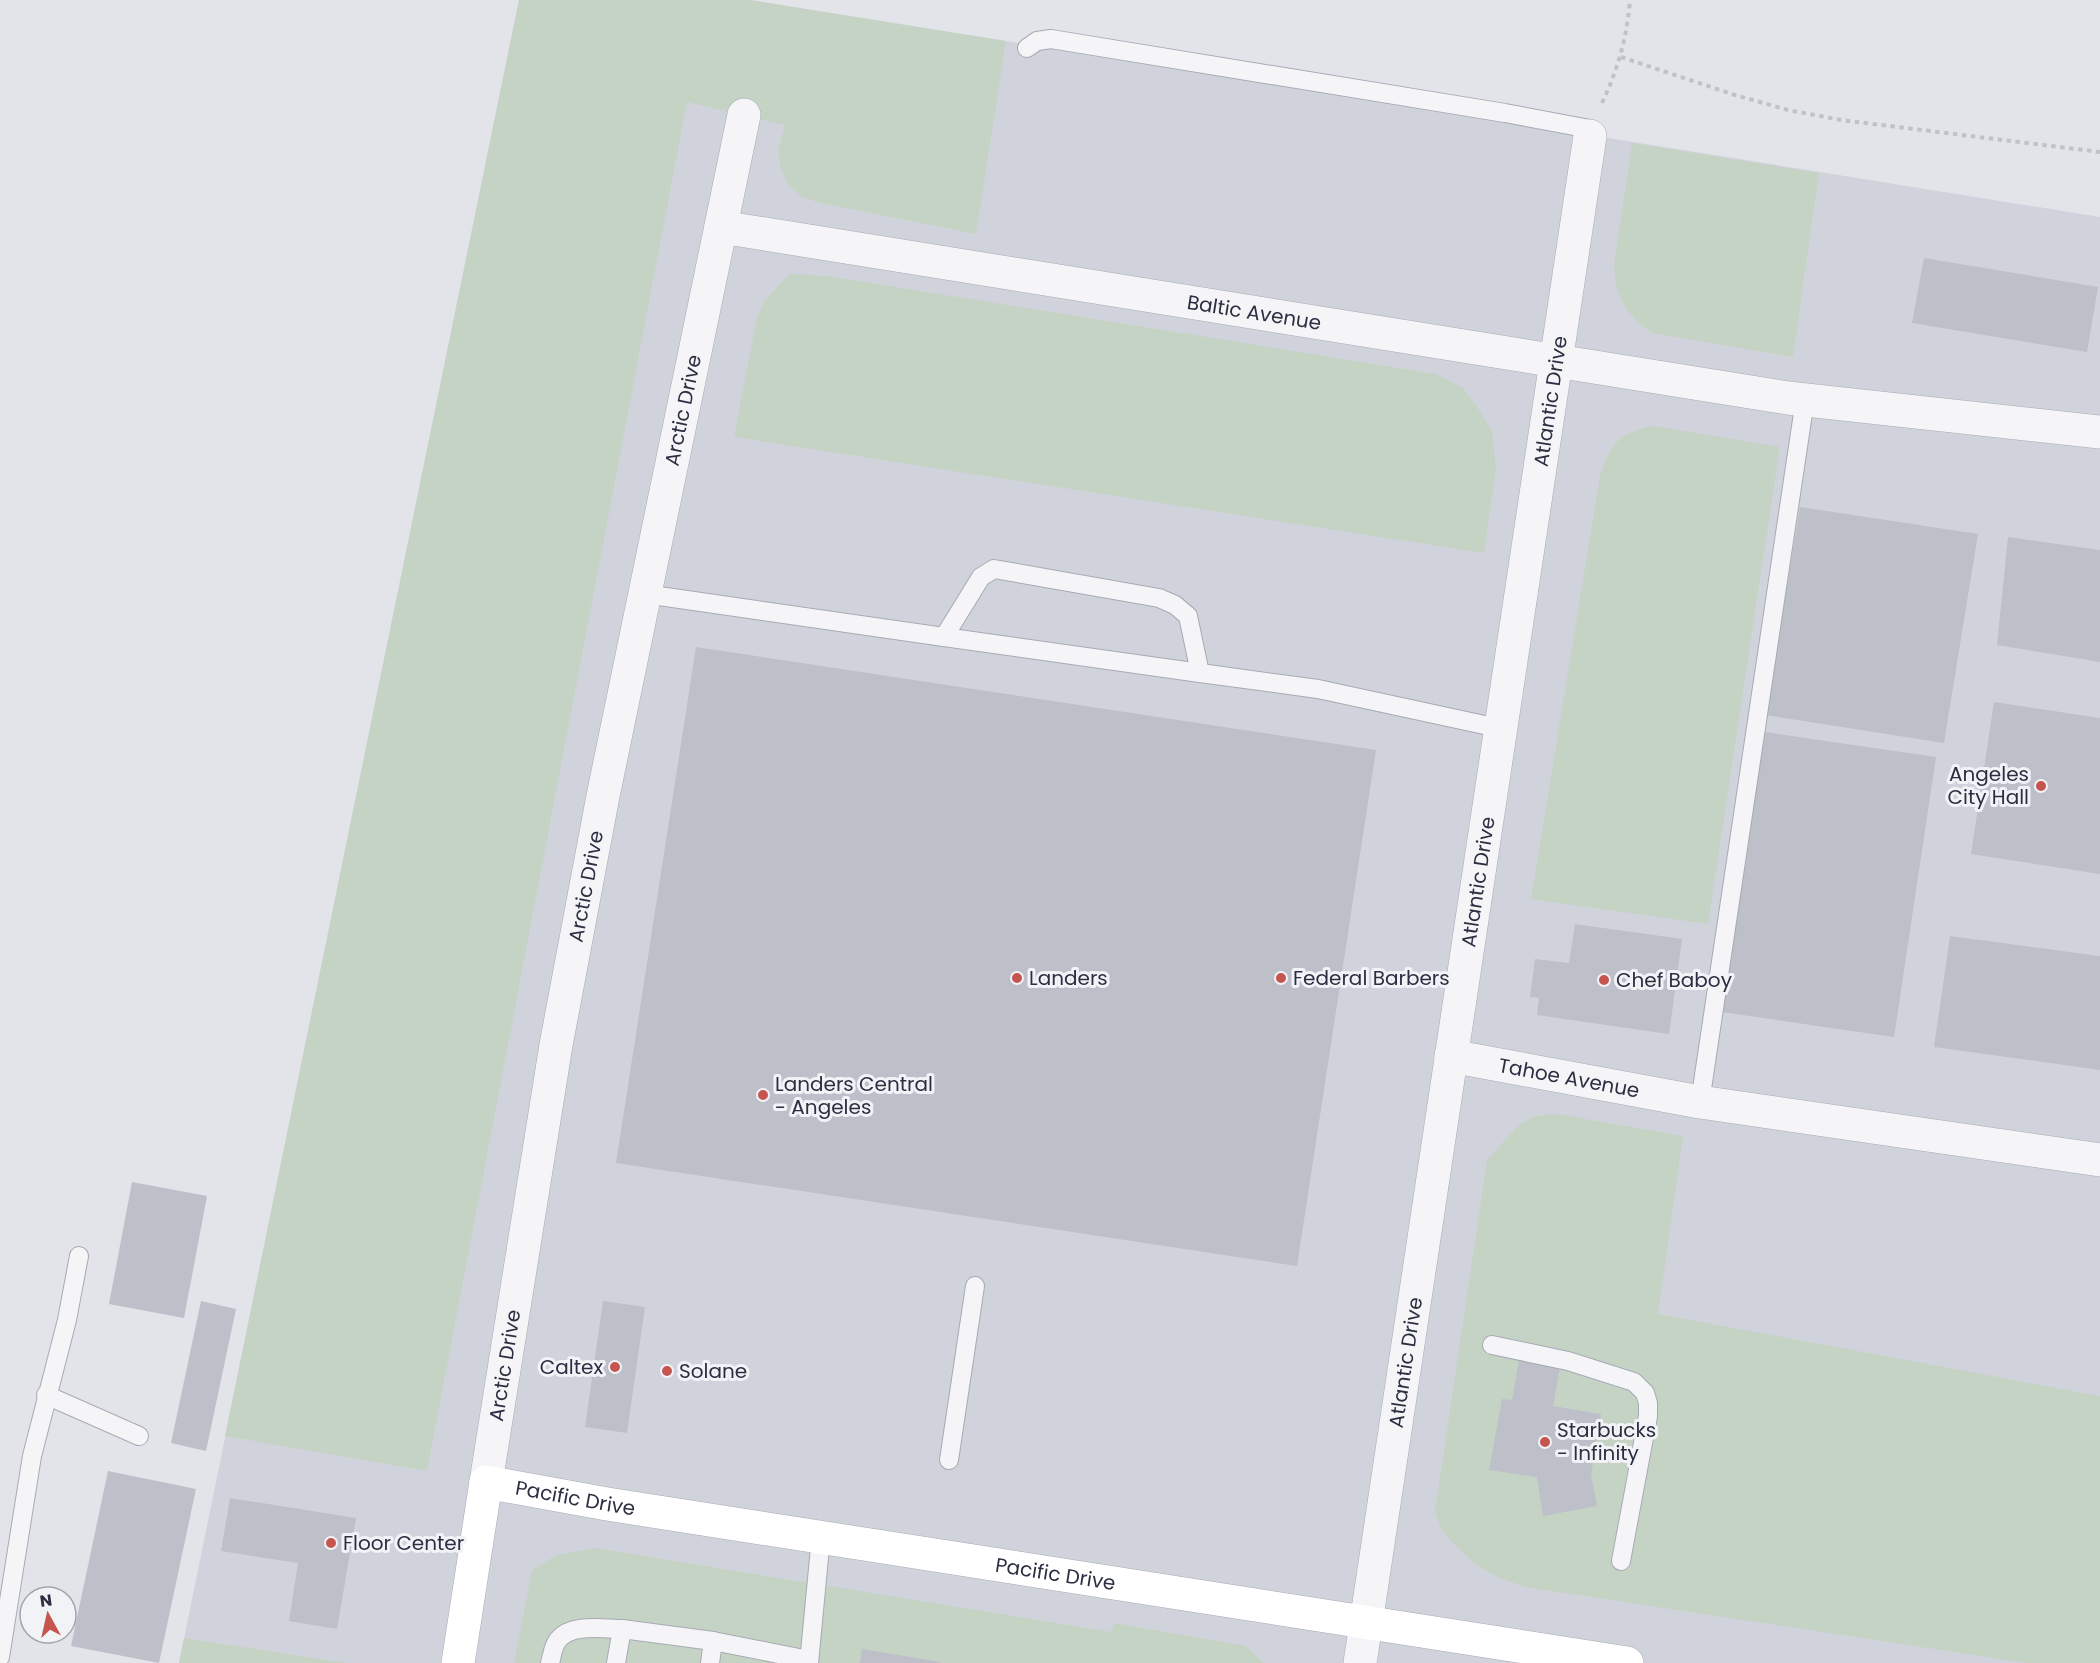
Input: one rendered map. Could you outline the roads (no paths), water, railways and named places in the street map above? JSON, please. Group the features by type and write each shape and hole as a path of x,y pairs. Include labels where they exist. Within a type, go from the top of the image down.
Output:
{"main road":[{"name":"Pacific Drive","path":"486,1482 821,1537 1627,1663"},
{"name":"Arctic Drive","path":"458,1663 486,1482"}],"street":[{"name":"Arctic Drive","path":"486,1482 554,1053 603,796 744,115"},
{"name":"Atlantic Drive","path":"1360,1663 1451,1056 1503,729 1590,133"},
{"name":"Baltic Avenue","path":"721,227 1796,399 2100,432"},
{"name":"Tahoe Avenue","path":"1451,1056 1693,1101 2100,1160"}],"lane":[{"path":"1027,48 1037,41 1051,39 1494,111 1590,133"},
{"path":"1693,1101 1796,399"},
{"path":"944,637 972,589 981,577 994,569 1159,598 1176,605 1188,616 1200,673"},
{"path":"645,594 1318,689 1503,729"},
{"path":"0,1657 32,1456 67,1320 79,1256"},
{"path":"949,1460 975,1286"},
{"path":"1492,1345 1568,1361 1634,1382 1645,1393 1648,1416 1622,1561"},
{"path":"46,1395 139,1436"},
{"path":"550,1663 556,1642 564,1634 580,1629 622,1629 713,1641 809,1661 821,1537"},
{"path":"616,1663 622,1629"},
{"path":"710,1663 713,1641"}],"place":[{"name":"Angeles City Hall","path":"2041,786"},
{"name":"Landers","path":"1017,978"},
{"name":"Federal Barbers","path":"1281,978"},
{"name":"Chef Baboy","path":"1604,980"},
{"name":"Landers Central - Angeles","path":"763,1095"},
{"name":"Caltex","path":"615,1367"},
{"name":"Solane","path":"667,1371"},
{"name":"Starbucks - Infinity","path":"1545,1442"},
{"name":"Floor Center","path":"331,1543"}]}
